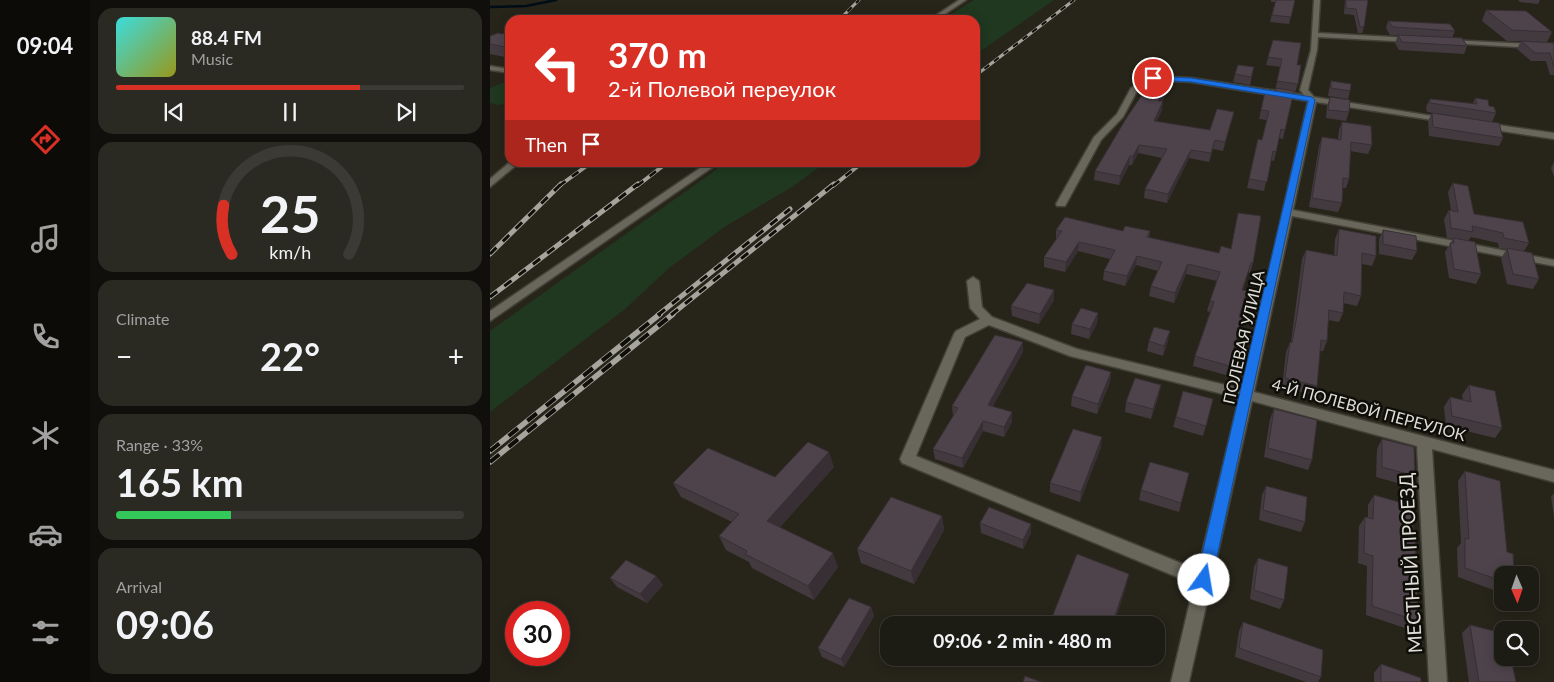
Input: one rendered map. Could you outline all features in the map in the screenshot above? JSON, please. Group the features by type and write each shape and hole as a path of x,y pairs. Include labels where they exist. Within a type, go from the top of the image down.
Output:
{"street":[{"path":"940,15 963,0"},
{"name":"ПОЛЕВАЯ УЛИЦА","path":"1180,682 1247,395 1312,100 1304,90 1314,50 1317,0"},
{"path":"1314,35 1420,40"},
{"path":"1439,41 1554,47"},
{"path":"490,68 505,70"},
{"path":"1061,204 1097,139 1120,115 1134,90 1153,78 1191,80 1457,122"},
{"path":"1476,125 1554,136"},
{"path":"490,184 510,167"},
{"path":"490,317 709,167"},
{"path":"1287,212 1554,263"},
{"path":"973,282 976,308 988,320 960,334 907,459 1204,580"},
{"name":"4-Й ПОЛЕВОЙ ПЕРЕУЛОК","path":"988,320 1074,353 1247,395 1554,476"},
{"name":"МЕСТНЫЙ ПРОЕЗД","path":"1424,441 1438,682"}],"green space":[{"path":"974,0 1054,0 980,52 980,15 950,15"},
{"path":"505,82 505,104 498,105 490,103 490,88"},
{"path":"720,167 820,167 792,187 726,226 669,268 625,309 490,412 490,331"}],"building":[{"path":"1276,0 1295,0 1291,17 1272,15"},
{"path":"1346,0 1368,0 1364,27 1360,27 1356,9 1346,8"},
{"path":"1486,10 1526,11 1552,32 1512,30"},
{"path":"1388,21 1450,24 1455,31 1393,27"},
{"path":"498,33 505,33 505,47 490,44 490,36"},
{"path":"1398,35 1462,38 1467,46 1402,42"},
{"path":"1273,40 1301,43 1297,65 1301,65 1298,84 1277,81 1282,59 1268,57"},
{"path":"1521,41 1554,43 1554,67 1550,53 1535,53"},
{"path":"1238,65 1254,67 1251,77 1235,74"},
{"path":"1155,76 1172,79 1158,101 1163,101 1154,121 1210,130 1217,109 1234,112 1225,142 1215,140 1211,153 1191,150 1168,194 1145,189 1167,149 1139,145 1133,156 1130,156 1120,176 1095,171 1127,117"},
{"path":"1331,81 1351,84 1350,91 1331,88"},
{"path":"1276,88 1294,91 1285,130 1281,129 1276,152 1273,151 1267,182 1249,179 1258,139 1262,140 1269,111 1261,110 1265,92 1274,94"},
{"path":"1330,97 1350,100 1349,112 1328,110"},
{"path":"1475,98 1488,100 1489,106 1494,107 1496,113 1430,103 1430,99 1477,104"},
{"path":"1432,113 1499,123 1503,138 1433,127"},
{"path":"1342,122 1371,126 1372,145 1351,142 1349,179 1343,178 1342,203 1312,198 1322,137 1341,140"},
{"path":"1453,183 1468,186 1474,214 1523,222 1529,243 1504,238 1503,233 1472,226 1473,232 1451,228 1449,210 1458,212"},
{"path":"1238,213 1261,216 1253,263 1251,263 1242,290 1247,291 1239,317 1242,318 1229,366 1195,356 1214,302 1210,301 1220,272 1188,264 1175,293 1151,286 1162,262 1137,256 1127,276 1104,271 1115,250 1079,242 1066,262 1044,257 1062,231 1056,230 1065,217 1123,231 1125,226 1150,231 1147,237 1219,253 1221,246 1231,249"},
{"path":"1339,229 1376,236 1376,256 1362,253 1361,296 1344,292 1343,313 1329,310 1327,341 1321,340 1317,386 1285,378 1290,342 1292,343 1297,316 1306,250 1337,256"},
{"path":"1383,230 1416,236 1417,251 1383,244"},
{"path":"1453,238 1475,242 1481,274 1454,269 1450,243 1454,243"},
{"path":"1507,248 1532,253 1539,279 1513,274"},
{"path":"1027,283 1054,290 1040,314 1011,306"},
{"path":"1081,308 1098,313 1090,329 1072,324"},
{"path":"1154,327 1170,331 1164,346 1149,341"},
{"path":"995,335 1023,342 988,405 1012,412 1004,427 983,421 962,458 933,449 958,408 952,406"},
{"path":"1086,365 1111,372 1098,404 1072,396"},
{"path":"1135,378 1161,385 1153,409 1126,402"},
{"path":"1469,385 1495,391 1502,428 1452,416 1450,397 1471,402"},
{"path":"1183,391 1213,399 1206,426 1176,417"},
{"path":"1274,409 1317,420 1312,460 1268,448"},
{"path":"1073,429 1102,437 1081,492 1050,483"},
{"path":"1382,439 1414,447 1415,476 1382,467"},
{"path":"808,442 829,452 767,521 833,553 808,586 745,554 747,551 719,536 739,514 673,483 708,448 775,477"},
{"path":"1150,462 1189,473 1181,503 1141,490"},
{"path":"1465,471 1500,481 1507,552 1513,554 1514,566 1494,566 1494,578 1465,568 1465,538 1469,539"},
{"path":"1266,486 1307,497 1305,522 1263,510"},
{"path":"1374,495 1413,506 1418,621 1372,606 1373,556 1364,553 1365,517 1373,519"},
{"path":"891,497 942,516 911,571 857,549"},
{"path":"989,507 1031,524 1023,540 980,523"},
{"path":"1077,554 1129,574 1115,616 1053,616"},
{"path":"1258,558 1288,567 1284,600 1254,590"},
{"path":"626,560 656,576 640,594 610,578"},
{"path":"849,598 871,607 841,659 818,648"},
{"path":"1243,622 1323,650 1321,677 1239,648"},
{"path":"1470,625 1494,631 1494,666 1513,666 1516,682 1479,682"},
{"path":"1381,664 1421,678 1421,682 1381,682"},
{"path":"1025,676 1041,682 1023,682"}],"waterway":[{"path":"490,7 526,6 556,0"}],"railway":[{"path":"844,15 859,0"},
{"path":"980,72 1074,0"},
{"path":"559,186 585,167"},
{"path":"637,186 662,167"},
{"path":"833,186 857,167"},
{"path":"490,254 561,184"},
{"path":"490,297 638,184"},
{"path":"671,315 834,184"},
{"path":"658,315 790,209"},
{"path":"490,451 660,314"},
{"path":"490,462 673,314"}],"route":[{"path":"1153,78 1191,80 1312,100 1204,580"}]}
